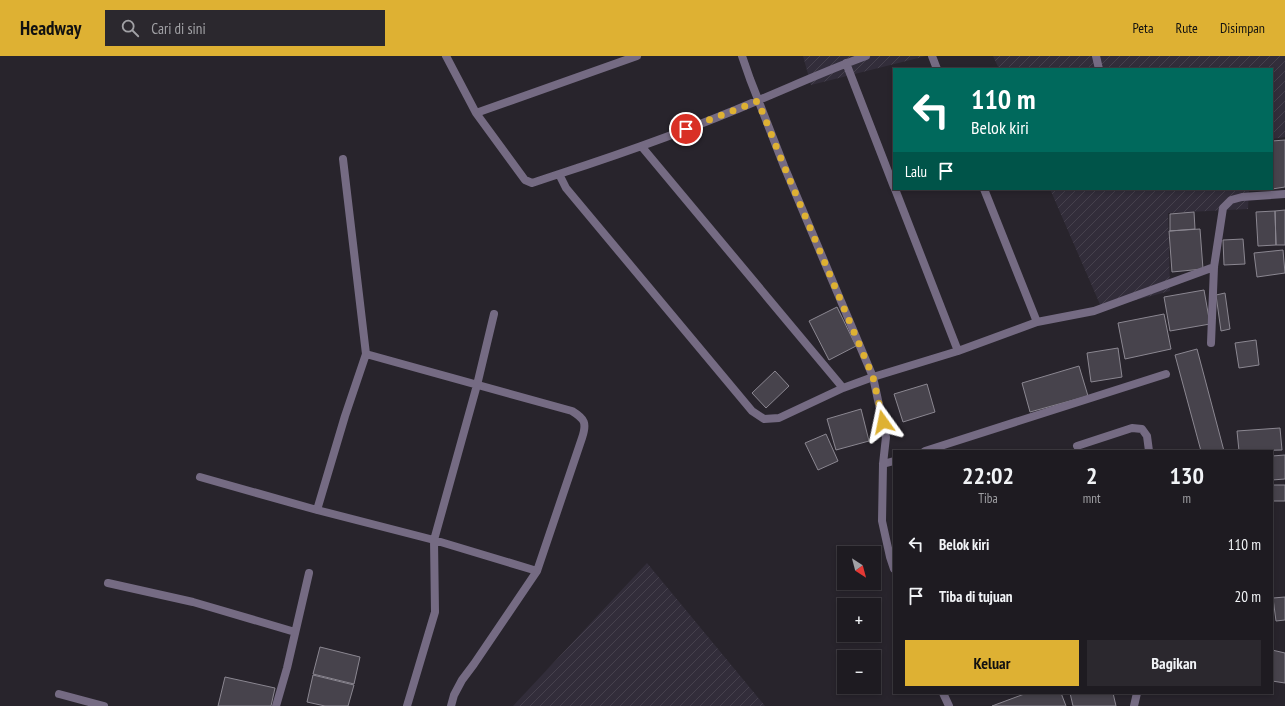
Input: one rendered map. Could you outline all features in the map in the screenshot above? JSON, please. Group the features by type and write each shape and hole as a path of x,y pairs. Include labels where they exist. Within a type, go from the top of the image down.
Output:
{"street":[{"path":"446,56 476,112 525,180 532,183 642,146 758,101 846,63 866,56"},
{"path":"476,112 637,56"},
{"path":"742,56 784,166 873,377 886,437 883,464 882,521 893,566"},
{"path":"932,56 937,68"},
{"path":"1096,56 1099,68"},
{"path":"846,63 893,185"},
{"path":"642,146 844,388"},
{"path":"317,510 345,416 366,354 342,159"},
{"path":"559,174 566,188 752,411 764,419 779,418 844,388 873,377 958,351 1037,322 1094,311 1214,267"},
{"path":"895,190 958,351"},
{"path":"984,190 1037,322"},
{"path":"1211,343 1214,267 1223,208 1231,200 1242,197 1285,194"},
{"path":"407,706 435,612 434,540 478,385 494,314"},
{"path":"366,354 572,411 581,417 584,422 585,428 582,438 537,571 462,680 454,695 451,706"},
{"path":"927,450 1166,374"},
{"path":"1076,446 1132,428 1142,429 1147,436 1150,450"},
{"path":"883,464 893,461"},
{"path":"200,477 317,510 434,540 537,571"},
{"path":"276,706 287,668 294,632 309,573"},
{"path":"108,583 192,602 294,632"},
{"path":"59,694 104,706"},
{"path":"943,694 949,706"},
{"path":"1134,706 1137,694"}],"shaded area":[{"path":"803,56 926,56 811,85"},
{"path":"993,56 1285,56 1285,137 1273,139 1273,68 999,68"},
{"path":"1050,190 1249,190 1248,209 1168,213 1170,291 1102,309"},
{"path":"647,563 765,706 513,706"}],"building":[{"path":"1285,140 1285,187 1273,189 1273,141"},
{"path":"1285,210 1285,245 1276,245 1275,211"},
{"path":"1275,211 1276,245 1258,246 1256,212"},
{"path":"1194,212 1195,229 1170,231 1170,214"},
{"path":"1200,229 1203,269 1172,272 1169,231"},
{"path":"1243,239 1245,264 1224,265 1223,240"},
{"path":"1283,250 1285,273 1257,277 1254,253"},
{"path":"1204,290 1210,324 1170,331 1164,297"},
{"path":"1225,293 1230,329 1221,331 1216,295"},
{"path":"837,307 856,346 829,360 809,321"},
{"path":"1164,314 1171,349 1125,359 1118,323"},
{"path":"1256,340 1259,365 1239,368 1235,343"},
{"path":"1118,348 1122,377 1091,382 1087,353"},
{"path":"1197,349 1224,450 1201,450 1175,355"},
{"path":"1079,366 1088,396 1030,412 1022,383"},
{"path":"775,371 789,386 766,408 752,393"},
{"path":"927,384 935,412 903,422 894,394"},
{"path":"861,409 869,441 836,450 827,419"},
{"path":"1280,428 1282,450 1239,450 1237,431"},
{"path":"826,434 838,461 818,470 805,443"},
{"path":"1285,455 1285,479 1273,480 1273,456"},
{"path":"1273,485 1285,485 1285,501 1273,501"},
{"path":"1285,597 1285,620 1276,621 1273,598"},
{"path":"320,647 360,657 354,684 313,674"},
{"path":"1273,650 1285,653 1285,683 1273,681"},
{"path":"313,675 354,685 348,706 325,706 307,702"},
{"path":"225,677 275,688 271,706 218,706"},
{"path":"1024,694 1061,694 1066,706 992,706"},
{"path":"1070,694 1113,694 1116,706 1073,706"}],"route":[{"path":"686,129 758,101 873,377 883,422"}]}
